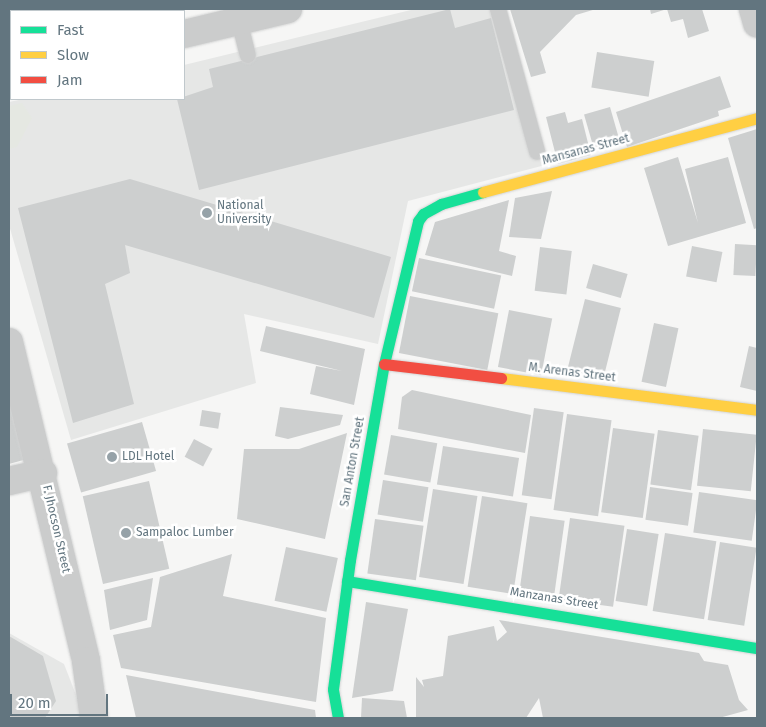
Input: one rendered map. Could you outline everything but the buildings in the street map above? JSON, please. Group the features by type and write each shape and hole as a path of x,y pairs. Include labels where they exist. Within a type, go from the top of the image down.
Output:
{"street":[{"path":"185,34 288,9"},
{"path":"753,9 757,23"},
{"name":"Mansanas Street","path":"423,214 441,204 757,118"},
{"name":"San Anton Street","path":"338,718 333,689 347,581 384,364 414,232 423,214"},
{"name":"F. Jhocson Street","path":"9,342 43,473 86,661 94,718"},
{"name":"M. Arenas Street","path":"384,364 757,410"},
{"path":"9,481 43,473"},
{"name":"Manzanas Street","path":"347,581 757,648"}],"lane":[{"path":"498,9 537,152"},
{"path":"239,20 248,55"}],"shaded area":[{"name":"National University","path":"415,9 507,9 549,164 408,201 378,344 244,314 256,383 71,440 9,225 9,102 19,100 185,100 185,65"},
{"path":"22,103 32,118 17,147 9,149 9,106"},
{"path":"9,633 64,664 85,718 9,718"}],"traffic: fast":[{"path":"338,718 333,689 350,560 384,364 418,221 423,214 441,204 483,192"},
{"path":"347,581 757,648"}],"traffic: slow":[{"path":"483,192 757,118"},
{"path":"501,378 757,410"}],"traffic: jam":[{"path":"384,364 501,378"}],"place":[{"name":"National University","path":"207,213"},
{"name":"LDL Hotel","path":"112,457"},
{"name":"Sampaloc Lumber","path":"126,533"}]}
